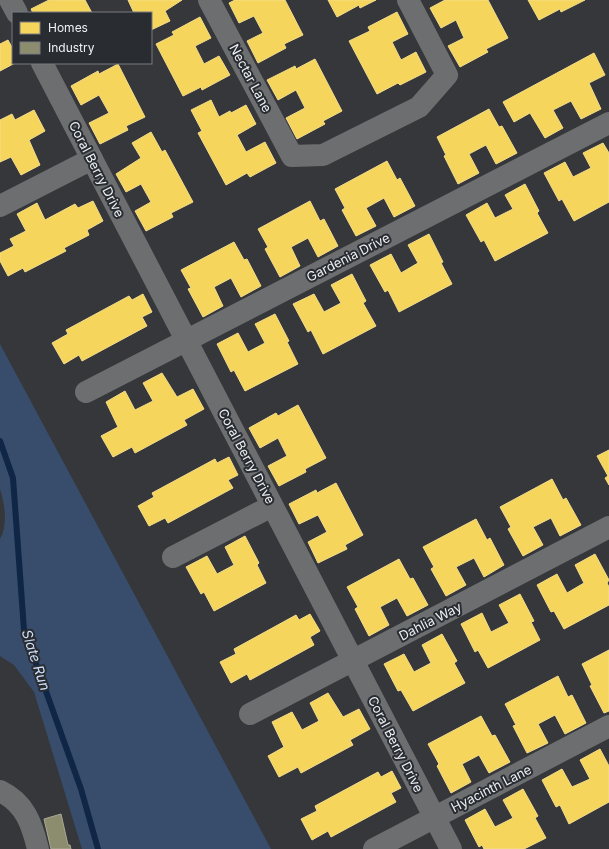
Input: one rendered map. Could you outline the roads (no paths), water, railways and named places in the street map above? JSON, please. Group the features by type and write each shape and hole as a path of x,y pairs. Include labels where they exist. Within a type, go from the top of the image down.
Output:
{"street":[{"path":"10,0 16,12"},
{"name":"Nectar Lane","path":"209,0 292,156 323,155 419,107 447,75 408,0"},
{"name":"Coral Berry Drive","path":"43,64 451,849"},
{"name":"Gardenia Drive","path":"86,392 609,122"},
{"path":"0,206 92,159"},
{"path":"173,557 272,506"},
{"name":"Dahlia Way","path":"250,714 609,527"},
{"name":"Hyacinth Lane","path":"374,849 609,726"},
{"path":"0,791 20,804 27,814 33,826 38,849"}],"waterway":[{"name":"Slate Run","path":"0,441 13,478 24,630 81,789 98,849"}]}
